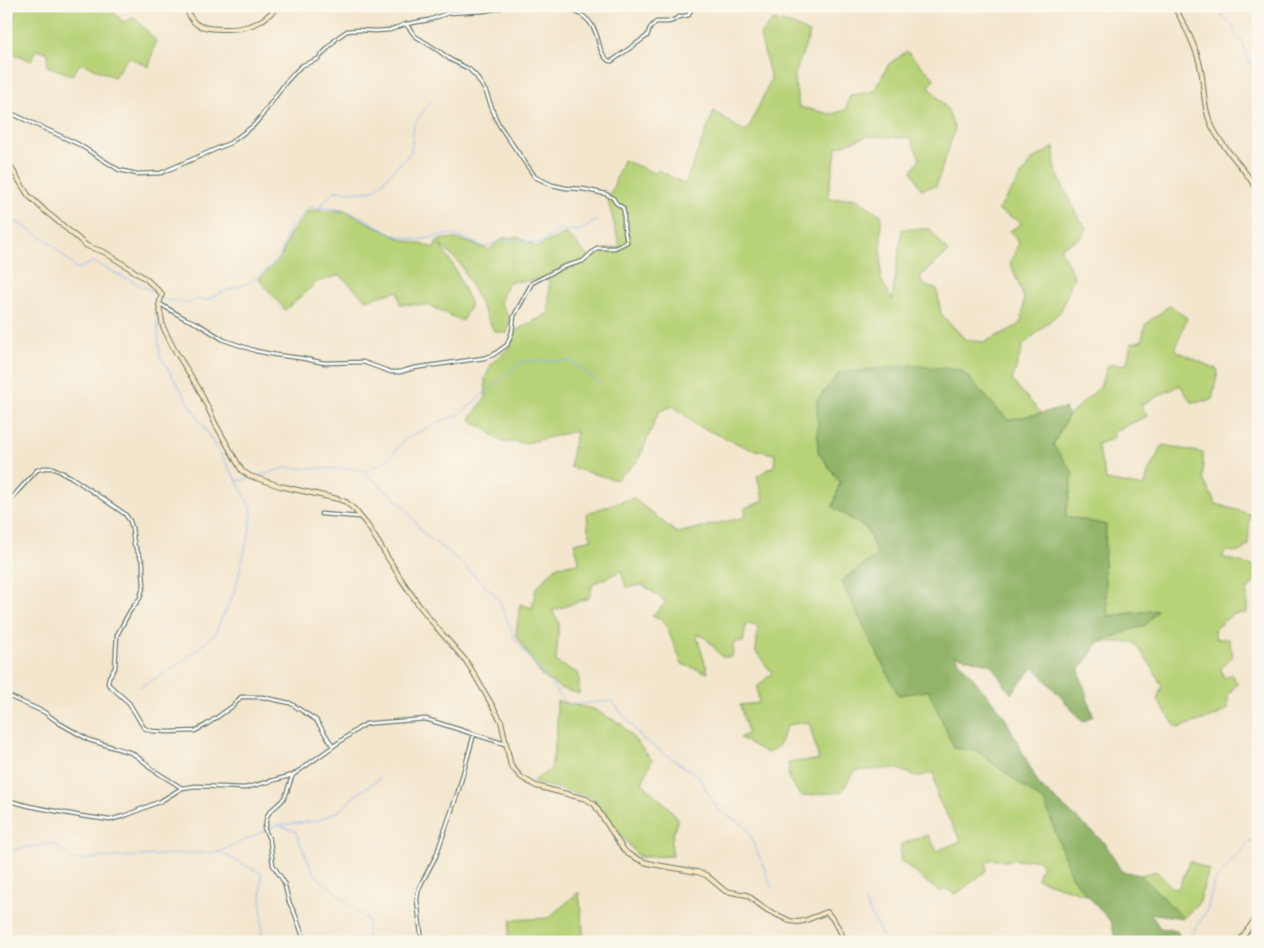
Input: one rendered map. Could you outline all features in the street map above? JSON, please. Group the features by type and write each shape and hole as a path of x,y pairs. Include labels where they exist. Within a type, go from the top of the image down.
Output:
{"street":[{"path":"184,6 196,24 212,28 240,28 249,26 265,18 279,6"},
{"path":"6,111 78,144 119,170 137,174 161,173 230,143 253,126 286,82 301,66 318,60 337,38 347,31 390,30 406,24 448,14 484,11 505,6"},
{"path":"558,6 574,10 585,18 595,29 599,46 609,61 612,61 647,36 650,28 656,22 668,22 678,17 689,15 694,6"},
{"path":"1174,6 1198,57 1202,71 1206,110 1210,121 1218,137 1246,172 1258,192"},
{"path":"160,303 224,340 256,351 325,363 363,362 391,372 400,372 493,355 507,345 512,332 514,316 532,283 563,267 583,261 597,248 615,248 627,242 624,212 613,198 606,194 583,189 552,185 535,177 501,128 486,92 476,76 469,69 451,60 415,36 406,24"},
{"path":"6,165 10,166 22,187 35,202 86,246 104,252 120,262 146,279 162,294 160,303 163,327 177,355 199,389 216,425 242,471 250,476 280,486 338,499 351,506 361,517 410,592 473,672 498,716 511,766 521,777 536,786 586,799 594,804 628,854 644,862 706,875 725,892 747,895 767,910 790,921 804,921 827,912 835,922 844,938 844,942"},
{"path":"6,506 37,470 53,468 71,476 125,514 130,521 134,544 143,564 144,584 140,598 117,635 114,668 109,677 108,684 129,703 144,728 152,731 195,731 206,725 241,697 262,697 290,702 296,706 316,720 333,746"},
{"path":"322,514 361,517"},
{"path":"6,695 44,712 89,740 132,753 150,768 182,788"},
{"path":"6,800 81,816 110,820 128,815 161,801 182,788 196,786 245,788 293,775 359,728 366,724 374,723 426,719 505,744"},
{"path":"422,942 417,900 418,892 436,856 458,792 474,734"},
{"path":"293,775 285,798 270,811 264,828 270,841 273,865 284,882 289,902 305,942"},
{"path":"1240,942 1258,915"}],"green space":[{"path":"18,6 107,6 124,22 134,17 156,41 149,67 129,57 114,77 81,63 72,75 47,66 48,53 38,49 31,61 19,55 6,56 6,32 10,33"},
{"path":"773,20 793,25 810,33 794,77 799,107 831,114 846,110 850,95 873,92 889,64 907,51 934,78 929,87 947,109 955,129 936,186 921,189 912,171 920,158 910,138 868,136 837,147 827,199 855,198 881,215 881,280 892,300 902,229 930,229 948,252 920,277 925,286 937,289 941,314 966,340 985,342 1017,326 1022,320 1024,298 1010,262 1019,243 1010,231 1022,223 998,210 1032,160 1054,147 1055,169 1074,210 1086,228 1082,237 1060,248 1074,276 1061,311 1023,345 1012,381 1041,413 1008,420 961,370 818,452 840,482 833,507 867,529 929,691 954,748 977,751 1045,803 1071,876 1087,895 1037,879 1042,865 1037,859 1003,861 992,859 986,863 986,871 956,894 945,889 939,892 900,860 901,844 928,835 937,851 961,841 937,797 934,772 918,777 895,768 855,771 841,792 801,796 789,779 788,762 819,760 809,722 787,725 778,747 767,753 740,738 748,733 740,705 759,703 757,687 772,673 756,652 758,626 746,624 743,642 734,642 732,657 722,657 706,638 696,634 708,673 682,664 664,621 652,616 666,602 643,585 626,587 621,571 593,584 589,598 552,611 559,622 556,662 579,674 579,694 560,688 541,675 516,635 520,604 532,608 536,588 557,566 580,563 574,543 592,539 588,530 587,513 633,498 677,533 745,517 745,508 764,501 757,476 774,466 775,454 750,449 694,424 674,406 659,411 638,461 616,480 570,467 576,431 525,443 503,442 470,419 486,397 485,378 492,363 509,348 515,331 549,313 549,279 508,282 500,302 510,319 507,333 494,331 460,263 439,244 453,265 471,305 462,321 428,305 400,304 398,291 366,300 340,275 317,282 285,310 259,279 282,255 290,234 309,210 345,211 401,239 435,248 436,242 456,239 489,250 503,238 519,237 537,247 566,233 591,259 600,250 620,247 608,201 623,160 655,173 658,170 685,184 714,111 747,132 771,79 760,35"},
{"path":"1170,305 1187,318 1175,350 1218,370 1212,400 1191,402 1180,385 1141,405 1147,416 1115,431 1113,439 1097,444 1106,480 1144,487 1149,470 1163,445 1203,453 1203,479 1216,504 1250,514 1248,546 1239,552 1226,551 1222,557 1257,567 1256,580 1247,591 1247,613 1233,614 1214,629 1216,639 1229,639 1233,656 1221,668 1224,678 1232,674 1237,684 1228,695 1228,709 1216,716 1177,728 1157,700 1162,686 1152,667 1134,642 1099,642 1147,624 1157,610 1108,616 1104,571 1106,525 1066,516 1073,473 1053,445 1068,416 1100,387 1108,365 1127,364 1131,343 1142,341 1145,325"},
{"path":"911,365 961,370 1008,420 1065,408 1068,416 1053,445 1073,473 1066,516 1106,525 1104,568 1108,616 1157,610 1147,624 1099,642 1079,671 1093,716 1083,722 1034,667 1011,694 991,665 954,655 1003,714 1039,785 1105,843 1121,871 1141,875 1183,918 1150,913 1160,928 1177,931 1182,942 1116,942 1111,922 1071,876 1045,803 977,751 954,748 929,691 898,695 841,581 877,555 867,529 833,507 840,482 818,452 817,400 839,373"},
{"path":"557,701 593,709 621,724 652,760 642,783 678,818 671,842 673,856 639,857 592,797 532,782 551,769 557,732"},
{"path":"1190,861 1209,870 1198,904 1183,918 1141,875 1156,871 1171,886 1178,889"},
{"path":"579,892 584,942 507,942 511,920 548,918"}],"waterway":[{"path":"1229,6 1222,16 1233,26 1236,37 1243,42 1245,53 1258,75"},
{"path":"318,208 335,191 360,192 375,190 411,152 414,124 432,101"},
{"path":"156,295 158,298 165,300 189,303 197,299 207,300 246,284 263,274 280,257 288,231 310,207 345,210 366,219 390,234 418,240 451,234 485,247 502,240 541,243 561,230 579,231 598,220"},
{"path":"6,216 47,240 77,269 93,262 152,291 155,295 160,356 237,481 250,478"},
{"path":"365,471 389,459 405,439 441,421 457,416 523,361 571,361 599,383"},
{"path":"257,476 286,468 361,469 402,504 424,534 455,557 498,598 515,639 567,705 612,701 642,738 698,776 719,811 747,827 772,887"},
{"path":"140,687 178,665 214,635 234,593 249,534 252,510 237,482"},
{"path":"278,825 317,821 339,811 356,795 380,778"},
{"path":"219,852 277,825 295,831 313,872 368,921 367,942"},
{"path":"1192,942 1191,935 1207,911 1214,882 1249,842 1258,841"},
{"path":"6,851 53,843 73,860 219,852 261,873 262,934 265,942"},
{"path":"865,903 883,937 888,942"}]}
